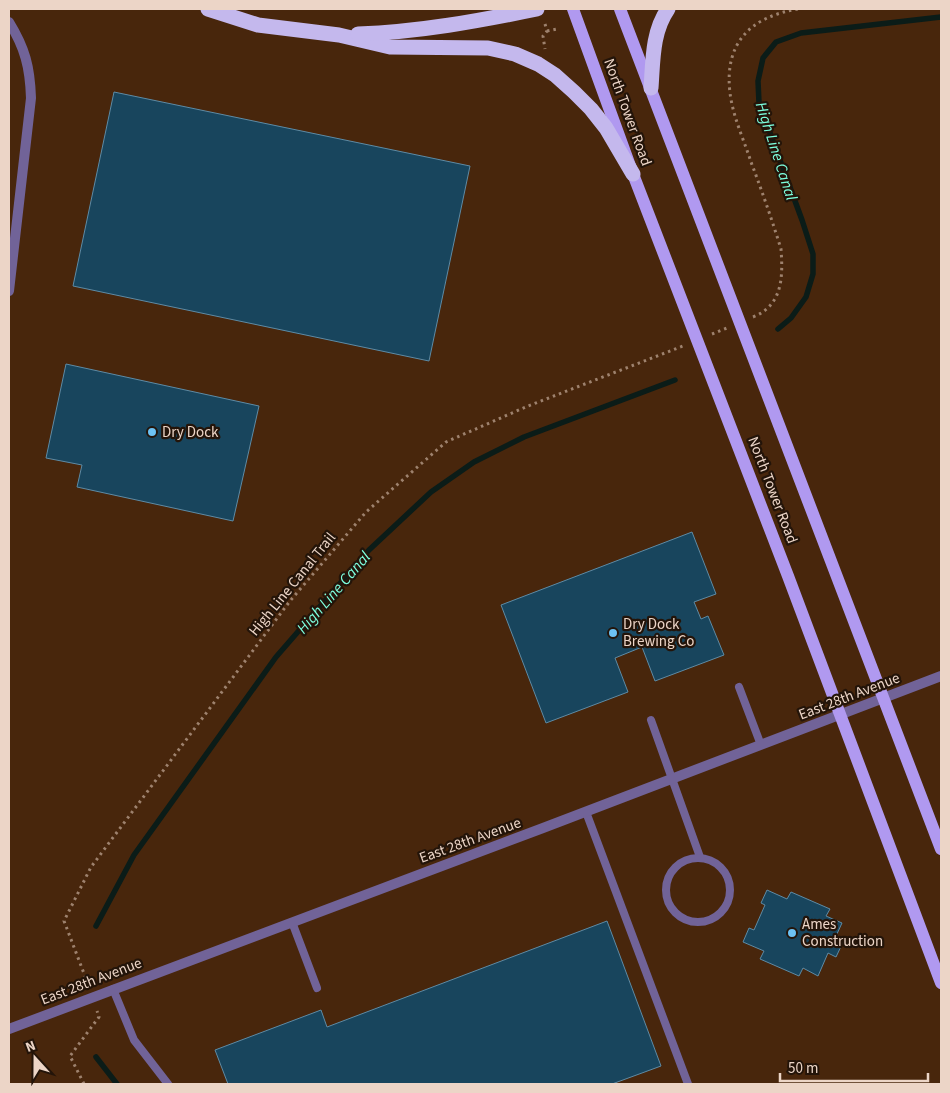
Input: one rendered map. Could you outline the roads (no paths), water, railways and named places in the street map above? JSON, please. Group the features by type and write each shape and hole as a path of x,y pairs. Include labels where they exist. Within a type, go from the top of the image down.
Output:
{"highway":[{"path":"208,9 258,25 339,35 390,47 488,48 515,54 538,64 555,75 591,109 606,128 633,174"},
{"path":"651,88 656,38 660,23 668,9"},
{"path":"339,35 426,30 479,21 541,15"}],"main road":[{"name":"North Tower Road","path":"573,9 633,174 841,715 941,983"},
{"name":"North Tower Road","path":"620,9 941,850"}],"street":[{"path":"9,22 25,54 30,75 31,98 9,291"},
{"name":"East 28th Avenue","path":"9,1028 586,812 941,676"}],"lane":[{"path":"739,687 761,745"},
{"path":"651,720 700,857"},
{"path":"586,812 688,1084"},
{"path":"700,857 711,860 720,866 729,880 730,897 718,916 708,921 696,923 677,916 670,908 665,888 667,878 672,869 680,862 700,857"},
{"path":"292,922 317,988"},
{"path":"113,989 134,1040 168,1084"}],"waterway":[{"name":"High Line Canal","path":"778,329 791,318 806,297 813,274 813,254 759,103 758,81 763,58 776,42 801,33 941,17"},
{"name":"High Line Canal","path":"96,926 134,855 276,657 369,550 431,492 474,462 524,437 675,380"},
{"name":"High Line Canal","path":"96,1057 117,1084"}],"place":[{"name":"Dry Dock","path":"152,432"},
{"name":"Dry Dock Brewing Co","path":"613,633"},
{"name":"Ames Construction","path":"792,933"}]}
